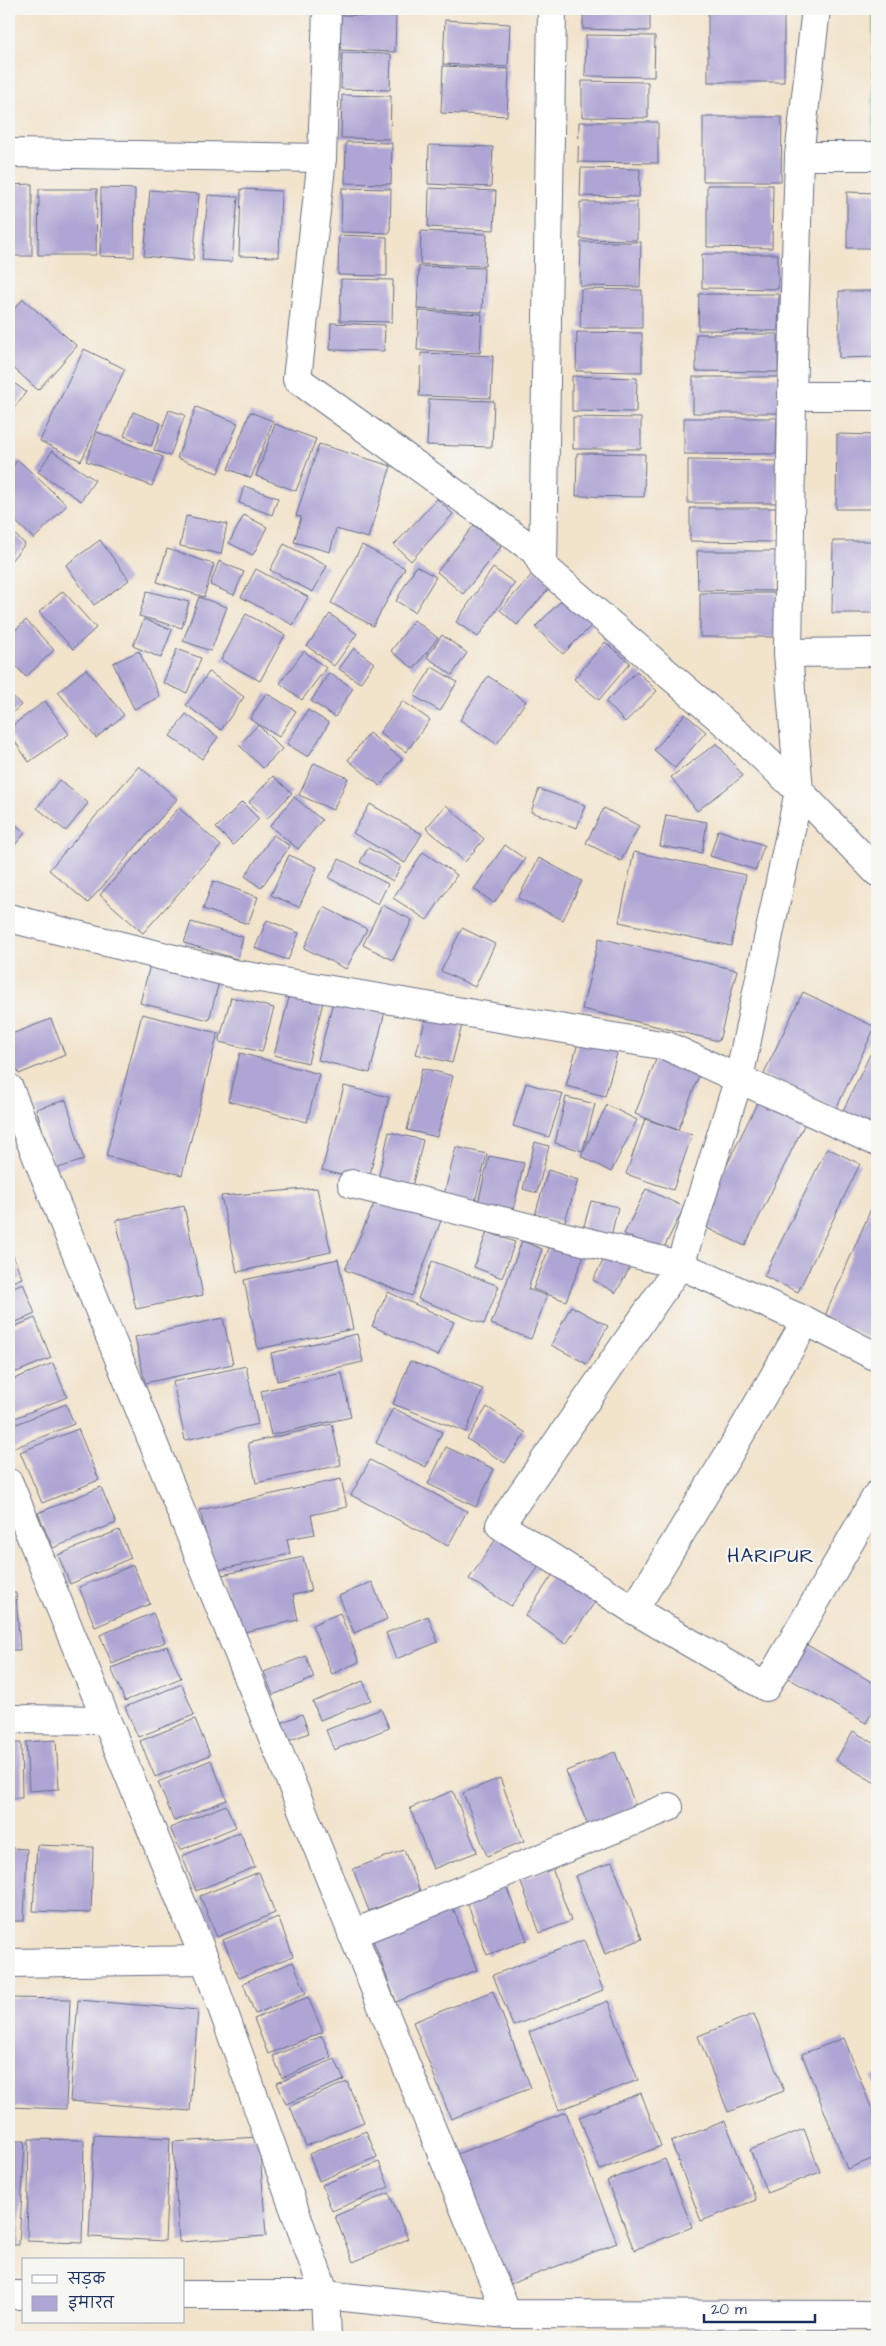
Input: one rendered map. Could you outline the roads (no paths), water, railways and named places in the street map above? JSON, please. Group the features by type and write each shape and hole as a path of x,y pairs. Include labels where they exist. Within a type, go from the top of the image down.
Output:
{"street":[{"path":"327,9 322,158 297,380 535,551 543,566 739,736 799,791 877,872"},
{"path":"543,566 552,9"},
{"path":"816,9 799,156 792,396 788,653 799,791 739,1078 680,1265 500,1525 634,1610 766,1687 877,1495"},
{"path":"9,153 322,158"},
{"path":"799,156 877,156"},
{"path":"792,396 877,396"},
{"path":"788,653 877,652"},
{"path":"9,918 235,974 667,1046 877,1142"},
{"path":"9,1088 507,2314"},
{"path":"352,1184 680,1265 806,1321 877,1357"},
{"path":"634,1610 730,1452 806,1321"},
{"path":"9,1483 205,1960 325,2295 327,2337"},
{"path":"9,1719 106,1720"},
{"path":"352,1934 669,1807"},
{"path":"9,1964 205,1960"},
{"path":"9,2295 22,2295"},
{"path":"185,2295 325,2295 507,2314 877,2315"}],"district":[{"name":"HARIPUR","path":"771,1555"}]}
